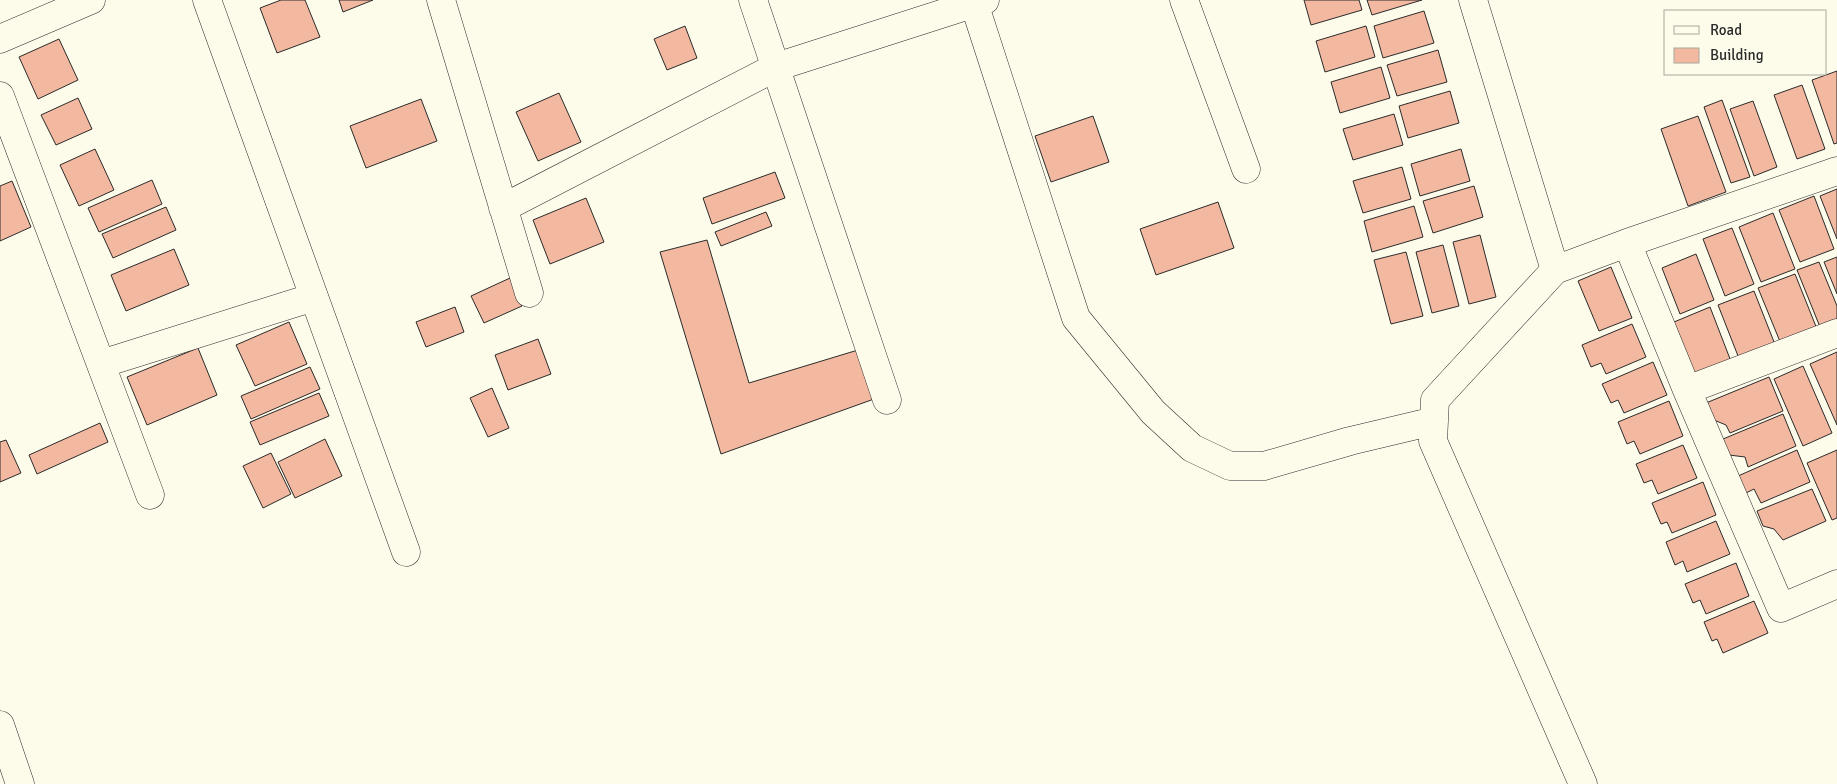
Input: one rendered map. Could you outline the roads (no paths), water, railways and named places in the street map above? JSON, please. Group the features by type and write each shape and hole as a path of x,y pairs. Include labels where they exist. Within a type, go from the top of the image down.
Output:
{"street":[{"path":"0,39 91,0"},
{"path":"207,0 406,552"},
{"path":"441,0 529,293"},
{"path":"754,0 887,400"},
{"path":"1184,0 1246,169"},
{"path":"1473,0 1555,270"},
{"path":"503,208 776,67 977,1 1076,318 1153,412 1192,448 1230,466 1264,466 1350,441 1434,421"},
{"path":"0,96 150,495"},
{"path":"1583,784 1433,441 1435,400 1555,270 1626,243 1837,171"},
{"path":"1626,243 1781,608 1837,584"},
{"path":"101,364 314,297"},
{"path":"1687,390 1837,333"},
{"path":"0,725 20,784"}]}
